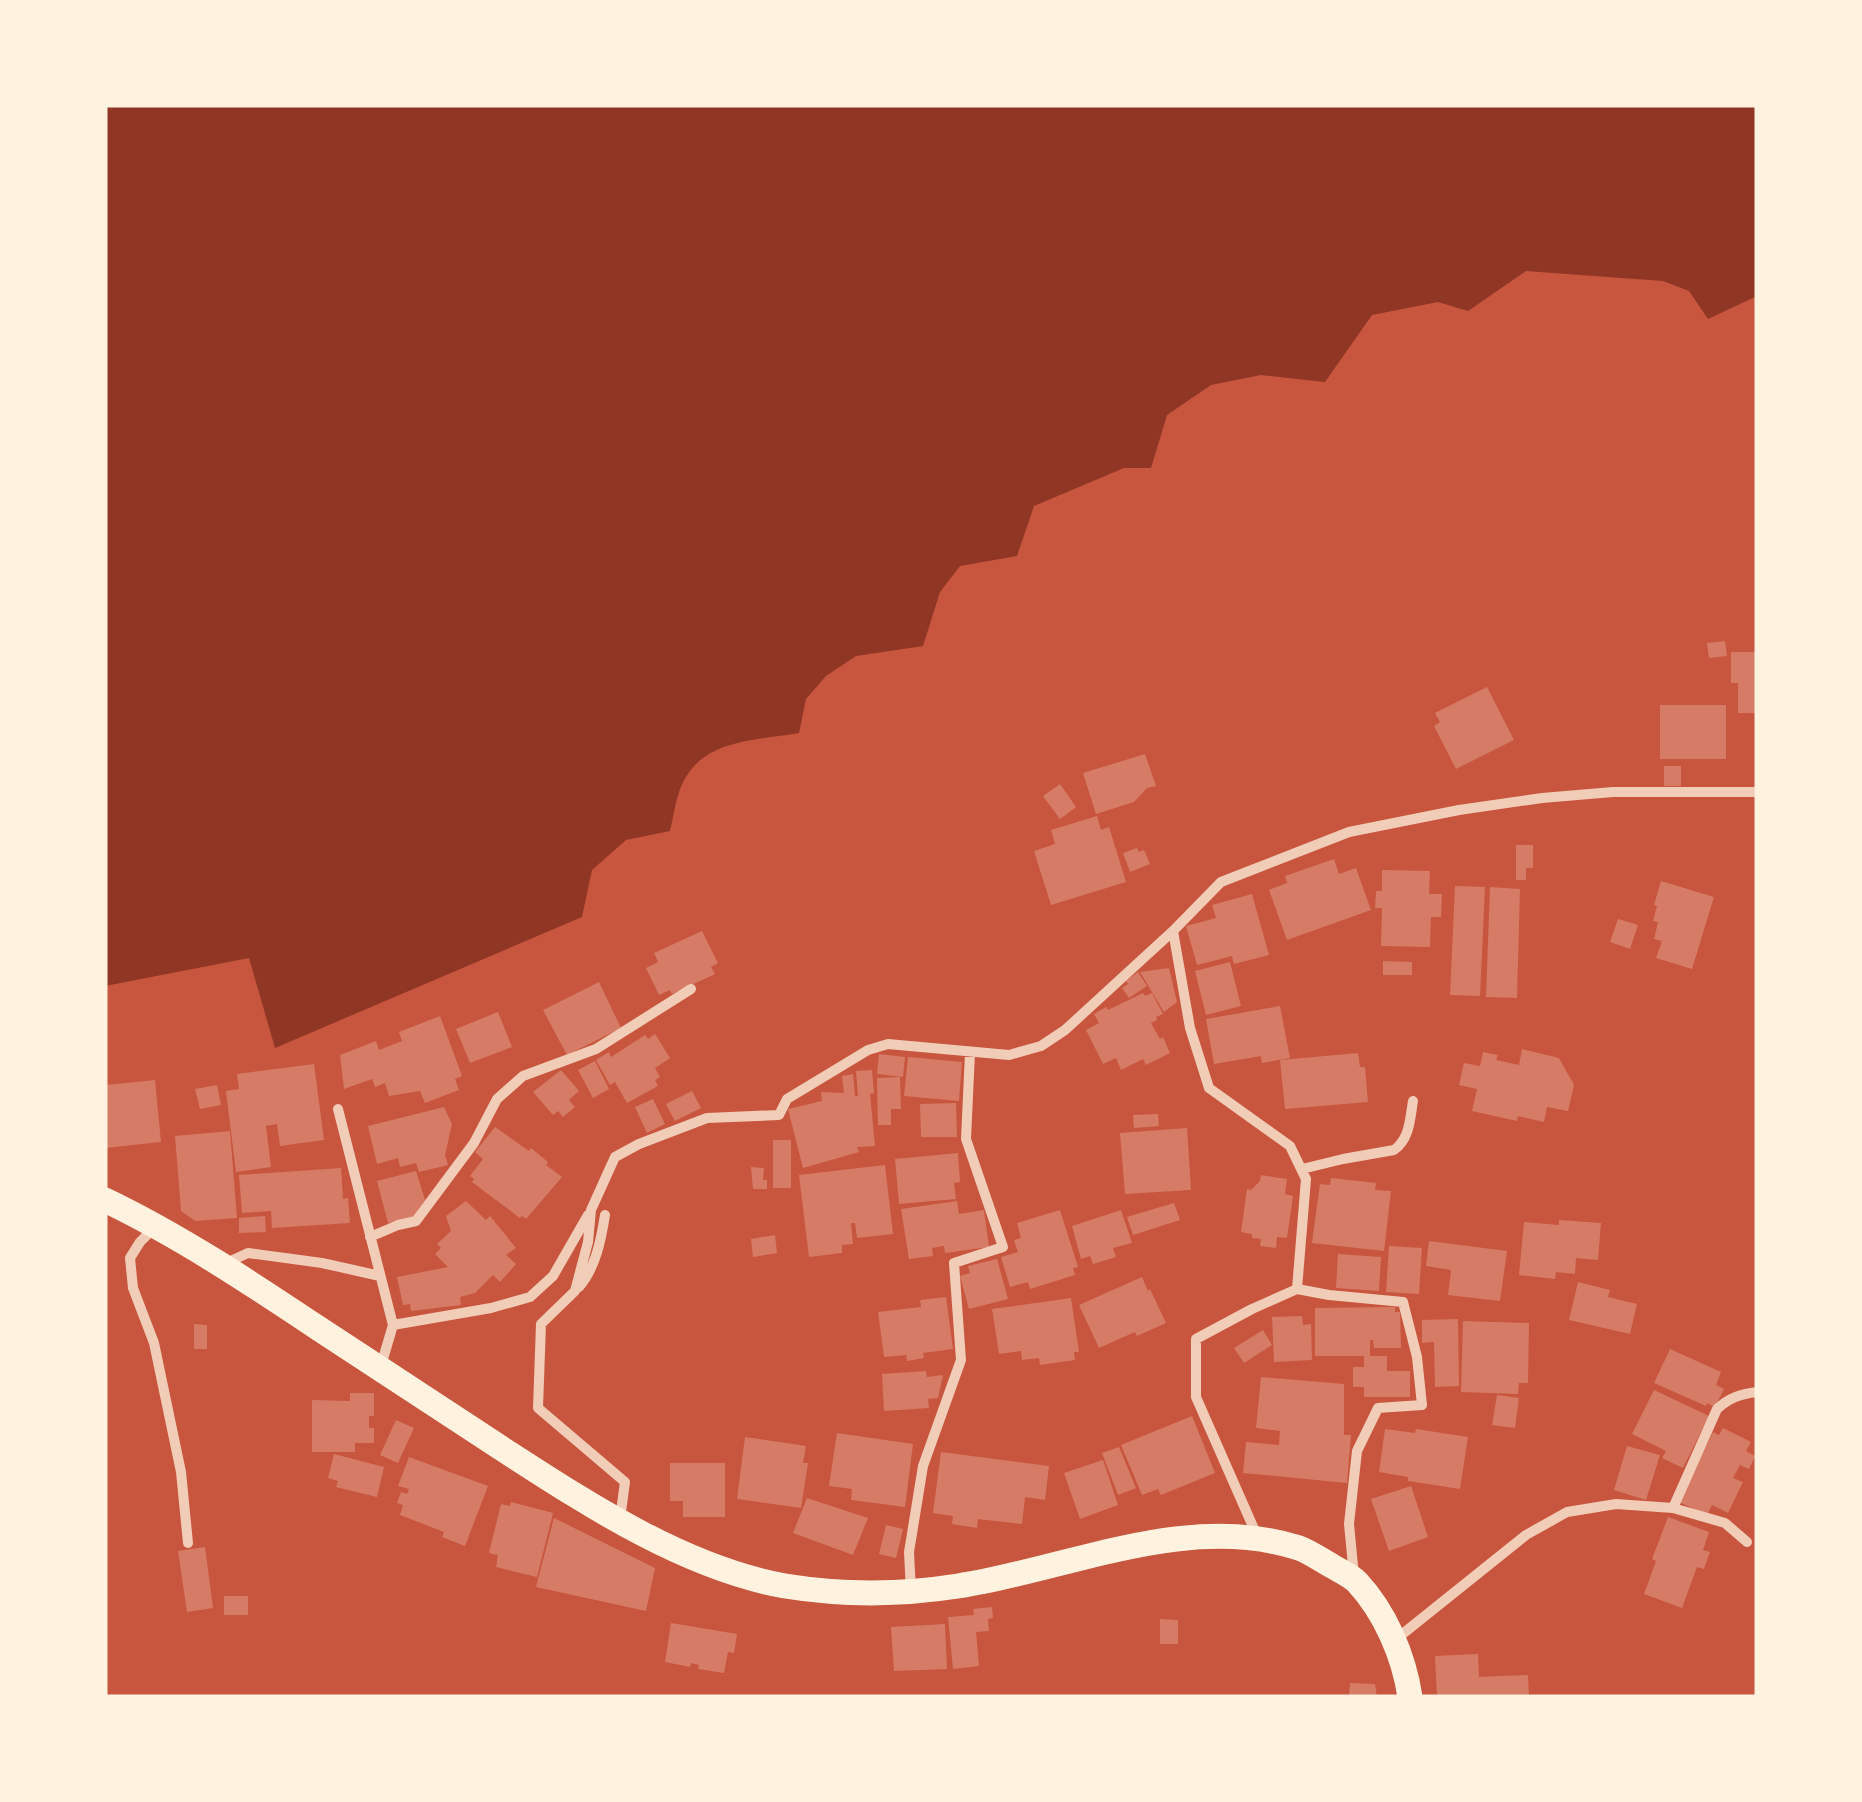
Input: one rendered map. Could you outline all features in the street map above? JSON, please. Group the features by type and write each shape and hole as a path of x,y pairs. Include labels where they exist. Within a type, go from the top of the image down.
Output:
{"main road":[{"path":"105,1200 223,1264 559,1485 668,1546 722,1570 784,1586 911,1592 959,1586 1152,1543 1206,1537 1258,1538 1302,1549 1355,1579 1378,1609 1394,1641 1410,1697"}],"street":[{"path":"392,1325 491,1308 530,1296 553,1276 591,1210 614,1157 639,1144 707,1118 779,1116 787,1100 868,1050 888,1044 1009,1056 1041,1046 1065,1030 1221,882 1349,832 1542,798 1613,792 1757,792"},
{"path":"1173,931 1190,1028 1209,1088 1290,1146 1306,1179 1297,1289"},
{"path":"370,1236 416,1220 474,1143 497,1099 523,1076 596,1049 691,989"},
{"path":"911,1592 909,1552 924,1466 961,1360 954,1263 1003,1247 966,1139 970,1053"},
{"path":"1302,1170 1402,1145 1413,1100"},
{"path":"338,1110 392,1325 380,1369"},
{"path":"576,1291 591,1210"},
{"path":"605,1215 600,1246 588,1277 542,1324 538,1408 625,1482 620,1520"},
{"path":"157,1225 130,1258 134,1288 154,1343 181,1472 188,1544"},
{"path":"223,1264 248,1253 380,1276"},
{"path":"1258,1538 1196,1397 1196,1339 1297,1289 1404,1302 1417,1357 1422,1404 1378,1408 1357,1451 1349,1524 1355,1579"},
{"path":"1673,1508 1717,1409 1743,1393 1757,1392"},
{"path":"1394,1641 1526,1534 1568,1512 1616,1504 1673,1508 1726,1523 1747,1542"}],"shaded area":[{"path":"105,105 1757,105 1757,296 1708,319 1689,291 1663,281 1526,271 1468,311 1438,302 1372,315 1325,382 1261,375 1211,385 1167,415 1151,468 1124,468 1034,506 1017,556 960,566 940,592 923,646 856,656 826,676 806,699 799,733 745,741 712,752 699,762 679,792 670,831 626,840 592,870 582,917 275,1048 249,958 105,986"}],"building":[{"path":"1725,641 1727,656 1709,658 1707,643"},
{"path":"1731,652 1757,652 1757,713 1738,713 1738,683 1731,683"},
{"path":"1487,687 1514,740 1456,769 1434,726 1440,722 1435,713"},
{"path":"1660,705 1726,705 1726,759 1660,759"},
{"path":"1145,754 1156,786 1147,788 1134,802 1096,814 1083,773"},
{"path":"1664,766 1681,766 1681,786 1664,786"},
{"path":"1060,784 1076,807 1060,819 1043,796"},
{"path":"1097,816 1101,830 1109,827 1126,882 1051,905 1034,851 1055,844 1051,830"},
{"path":"1516,845 1533,845 1533,868 1526,868 1526,880 1516,880"},
{"path":"1137,848 1139,852 1144,850 1150,864 1130,872 1123,853"},
{"path":"1334,859 1339,874 1356,868 1371,910 1287,940 1269,890 1287,883 1285,876"},
{"path":"1382,870 1430,871 1429,894 1442,894 1441,917 1431,917 1430,947 1381,946 1382,908 1375,908 1376,891 1382,891"},
{"path":"1661,881 1714,897 1692,969 1656,958 1662,941 1654,939 1658,922 1653,921 1657,906 1654,905"},
{"path":"1455,886 1485,887 1480,996 1450,995"},
{"path":"1490,887 1520,889 1517,998 1486,997"},
{"path":"1252,894 1269,955 1234,964 1232,956 1197,965 1186,926 1216,918 1212,905"},
{"path":"1618,919 1638,925 1630,949 1610,942"},
{"path":"702,931 718,963 711,967 715,974 672,994 670,990 659,995 646,968 658,962 654,953"},
{"path":"1383,961 1412,962 1412,975 1383,975"},
{"path":"1230,962 1241,1006 1206,1015 1195,971"},
{"path":"1169,968 1177,1002 1164,1012 1140,972"},
{"path":"1138,972 1147,986 1129,998 1122,988"},
{"path":"599,982 621,1028 567,1055 543,1010"},
{"path":"1143,993 1152,993 1163,1014 1151,1023 1170,1053 1146,1065 1143,1059 1121,1070 1116,1058 1103,1064 1086,1030 1099,1023 1094,1014"},
{"path":"1280,1006 1290,1058 1262,1063 1261,1056 1214,1064 1206,1019"},
{"path":"498,1012 512,1047 470,1063 456,1029"},
{"path":"440,1016 462,1076 455,1079 459,1090 425,1103 420,1091 389,1096 385,1083 375,1087 372,1079 344,1089 340,1055 376,1041 379,1050 402,1041 399,1032"},
{"path":"655,1034 670,1058 655,1068 660,1077 655,1080 658,1086 627,1103 615,1082 610,1085 596,1060 609,1052 611,1057 645,1035 648,1039"},
{"path":"1522,1049 1559,1058 1574,1085 1568,1111 1547,1107 1544,1122 1518,1116 1517,1121 1472,1111 1477,1089 1459,1085 1464,1063 1480,1066 1483,1052 1498,1055 1496,1060 1519,1065"},
{"path":"1358,1053 1360,1067 1365,1067 1368,1102 1285,1109 1280,1060"},
{"path":"879,1054 905,1057 903,1077 877,1074"},
{"path":"908,1057 962,1062 959,1101 904,1096"},
{"path":"595,1061 609,1089 593,1098 578,1070"},
{"path":"314,1064 324,1140 280,1146 277,1124 266,1126 271,1167 236,1172 226,1091 239,1089 237,1074"},
{"path":"561,1070 579,1091 569,1100 575,1107 563,1117 558,1111 553,1115 533,1092"},
{"path":"872,1070 875,1146 857,1147 859,1152 803,1168 788,1109 822,1101 821,1092 844,1093 842,1076 853,1074 858,1096 856,1071"},
{"path":"900,1077 901,1109 891,1109 891,1125 878,1125 877,1078"},
{"path":"155,1080 161,1142 105,1148 105,1085"},
{"path":"217,1085 221,1105 200,1109 195,1089"},
{"path":"692,1091 701,1108 675,1121 666,1104"},
{"path":"653,1099 665,1124 647,1133 635,1107"},
{"path":"956,1103 957,1137 921,1137 920,1104"},
{"path":"444,1107 452,1124 445,1155 448,1165 419,1172 416,1163 400,1167 398,1158 377,1164 368,1126"},
{"path":"1158,1114 1159,1126 1134,1128 1133,1115"},
{"path":"495,1127 529,1151 531,1148 562,1177 526,1219 472,1182 470,1176 483,1159 475,1152"},
{"path":"1187,1128 1191,1190 1125,1194 1120,1133"},
{"path":"230,1131 237,1218 195,1221 181,1211 175,1136"},
{"path":"773,1140 791,1140 791,1188 773,1188"},
{"path":"958,1153 960,1182 954,1183 956,1199 899,1204 895,1159"},
{"path":"885,1165 893,1234 857,1238 855,1223 851,1223 853,1244 842,1245 842,1253 809,1257 799,1175"},
{"path":"751,1167 764,1168 767,1189 753,1189"},
{"path":"341,1168 343,1199 348,1198 350,1223 272,1228 271,1211 242,1213 239,1175"},
{"path":"416,1171 425,1200 414,1216 388,1223 377,1181"},
{"path":"1261,1175 1287,1179 1285,1194 1293,1196 1287,1238 1277,1237 1276,1248 1260,1246 1261,1239 1241,1232 1247,1189 1260,1181"},
{"path":"1331,1178 1376,1183 1375,1190 1391,1191 1384,1251 1312,1243 1320,1184 1330,1185"},
{"path":"466,1201 486,1220 490,1216 516,1248 506,1255 516,1264 500,1282 493,1275 475,1293 460,1297 461,1305 411,1311 410,1304 403,1305 397,1277 448,1267 435,1254 441,1248 437,1244 451,1231 446,1216"},
{"path":"957,1201 959,1214 984,1210 989,1247 945,1253 944,1246 932,1248 933,1256 909,1259 901,1209"},
{"path":"1174,1203 1180,1220 1133,1235 1127,1217"},
{"path":"1060,1210 1078,1267 1073,1268 1075,1275 1030,1289 1028,1282 1010,1287 1001,1257 1018,1252 1014,1240 1021,1238 1017,1223"},
{"path":"1121,1210 1132,1243 1113,1248 1116,1257 1093,1264 1090,1256 1081,1259 1072,1226"},
{"path":"265,1216 266,1232 239,1233 239,1218"},
{"path":"1559,1220 1601,1223 1598,1260 1576,1258 1575,1274 1556,1272 1555,1279 1519,1275 1524,1222 1559,1225"},
{"path":"775,1235 777,1253 753,1257 751,1239"},
{"path":"1429,1241 1507,1251 1500,1301 1448,1295 1451,1270 1426,1266"},
{"path":"1389,1246 1422,1248 1419,1294 1386,1292"},
{"path":"1338,1254 1381,1257 1379,1291 1336,1288"},
{"path":"997,1259 1008,1299 969,1309 960,1276 970,1273 968,1266"},
{"path":"1142,1277 1166,1323 1099,1348 1079,1305"},
{"path":"1578,1282 1610,1290 1608,1297 1637,1304 1630,1334 1569,1320"},
{"path":"946,1297 953,1349 923,1353 924,1358 907,1361 906,1355 884,1357 878,1312 921,1307 920,1300"},
{"path":"1071,1298 1079,1352 1074,1352 1075,1360 1040,1365 1039,1358 1022,1360 1021,1351 999,1354 992,1309"},
{"path":"1395,1307 1395,1312 1400,1312 1401,1348 1374,1348 1370,1340 1370,1356 1387,1356 1387,1371 1410,1371 1410,1397 1364,1397 1364,1387 1353,1387 1353,1367 1364,1367 1364,1356 1315,1356 1315,1308"},
{"path":"1302,1316 1303,1325 1311,1324 1312,1360 1274,1362 1272,1317"},
{"path":"1458,1319 1459,1386 1435,1387 1434,1342 1422,1343 1422,1320"},
{"path":"1463,1321 1529,1323 1528,1383 1519,1383 1518,1394 1461,1392"},
{"path":"194,1324 207,1325 207,1349 194,1349"},
{"path":"1263,1330 1272,1345 1244,1363 1234,1348"},
{"path":"1670,1349 1721,1372 1716,1385 1724,1389 1715,1407 1654,1383"},
{"path":"926,1371 927,1377 943,1375 938,1398 928,1399 929,1408 884,1411 882,1374"},
{"path":"1261,1377 1344,1384 1344,1435 1351,1435 1347,1483 1243,1473 1246,1442 1279,1445 1280,1431 1256,1428"},
{"path":"1654,1390 1709,1416 1683,1468 1662,1458 1666,1451 1632,1434"},
{"path":"350,1393 374,1393 374,1416 369,1416 369,1428 374,1428 374,1443 355,1443 355,1452 312,1452 312,1400 350,1401"},
{"path":"1497,1395 1519,1398 1515,1428 1492,1425"},
{"path":"1192,1416 1215,1473 1161,1495 1158,1489 1142,1495 1121,1445"},
{"path":"396,1420 414,1428 398,1463 380,1455"},
{"path":"1723,1428 1751,1442 1746,1451 1755,1456 1749,1469 1740,1465 1733,1478 1743,1482 1728,1513 1712,1505 1707,1515 1679,1502 1713,1432 1719,1435"},
{"path":"1385,1429 1468,1437 1460,1489 1379,1472"},
{"path":"837,1433 913,1444 905,1507 851,1500 852,1489 829,1486"},
{"path":"745,1437 806,1446 803,1463 808,1463 801,1508 737,1499"},
{"path":"1627,1446 1660,1455 1646,1500 1614,1490"},
{"path":"1119,1447 1136,1488 1118,1495 1102,1453"},
{"path":"941,1452 1049,1466 1045,1500 1025,1497 1022,1524 978,1519 977,1528 952,1524 953,1516 933,1513"},
{"path":"334,1454 384,1467 377,1497 336,1487 338,1481 328,1478"},
{"path":"409,1457 488,1486 465,1546 442,1537 444,1532 400,1515 403,1505 397,1503 401,1492 407,1494 409,1489 398,1486"},
{"path":"1103,1460 1118,1505 1080,1519 1064,1473"},
{"path":"670,1463 725,1463 725,1517 683,1517 683,1501 670,1501"},
{"path":"1411,1486 1428,1537 1389,1551 1371,1499"},
{"path":"807,1498 868,1518 853,1555 793,1533"},
{"path":"511,1502 553,1513 537,1577 496,1567 498,1555 489,1553 501,1504 510,1506"},
{"path":"1668,1517 1709,1532 1703,1550 1710,1552 1704,1569 1697,1567 1682,1608 1644,1594"},
{"path":"554,1518 655,1568 646,1611 536,1587"},
{"path":"886,1525 903,1529 896,1558 879,1554"},
{"path":"205,1547 213,1608 187,1612 178,1551"},
{"path":"224,1596 248,1596 248,1615 224,1615"},
{"path":"992,1607 989,1631 976,1632 979,1666 953,1669 948,1617 974,1615 973,1609"},
{"path":"1160,1619 1178,1620 1178,1644 1160,1644"},
{"path":"671,1623 737,1634 734,1653 728,1652 724,1673 698,1669 699,1665 691,1663 690,1667 665,1662"},
{"path":"945,1624 947,1669 894,1671 891,1627"},
{"path":"1478,1654 1479,1677 1528,1675 1529,1697 1437,1697 1435,1656"},
{"path":"1350,1683 1375,1684 1377,1697 1349,1697"}]}
